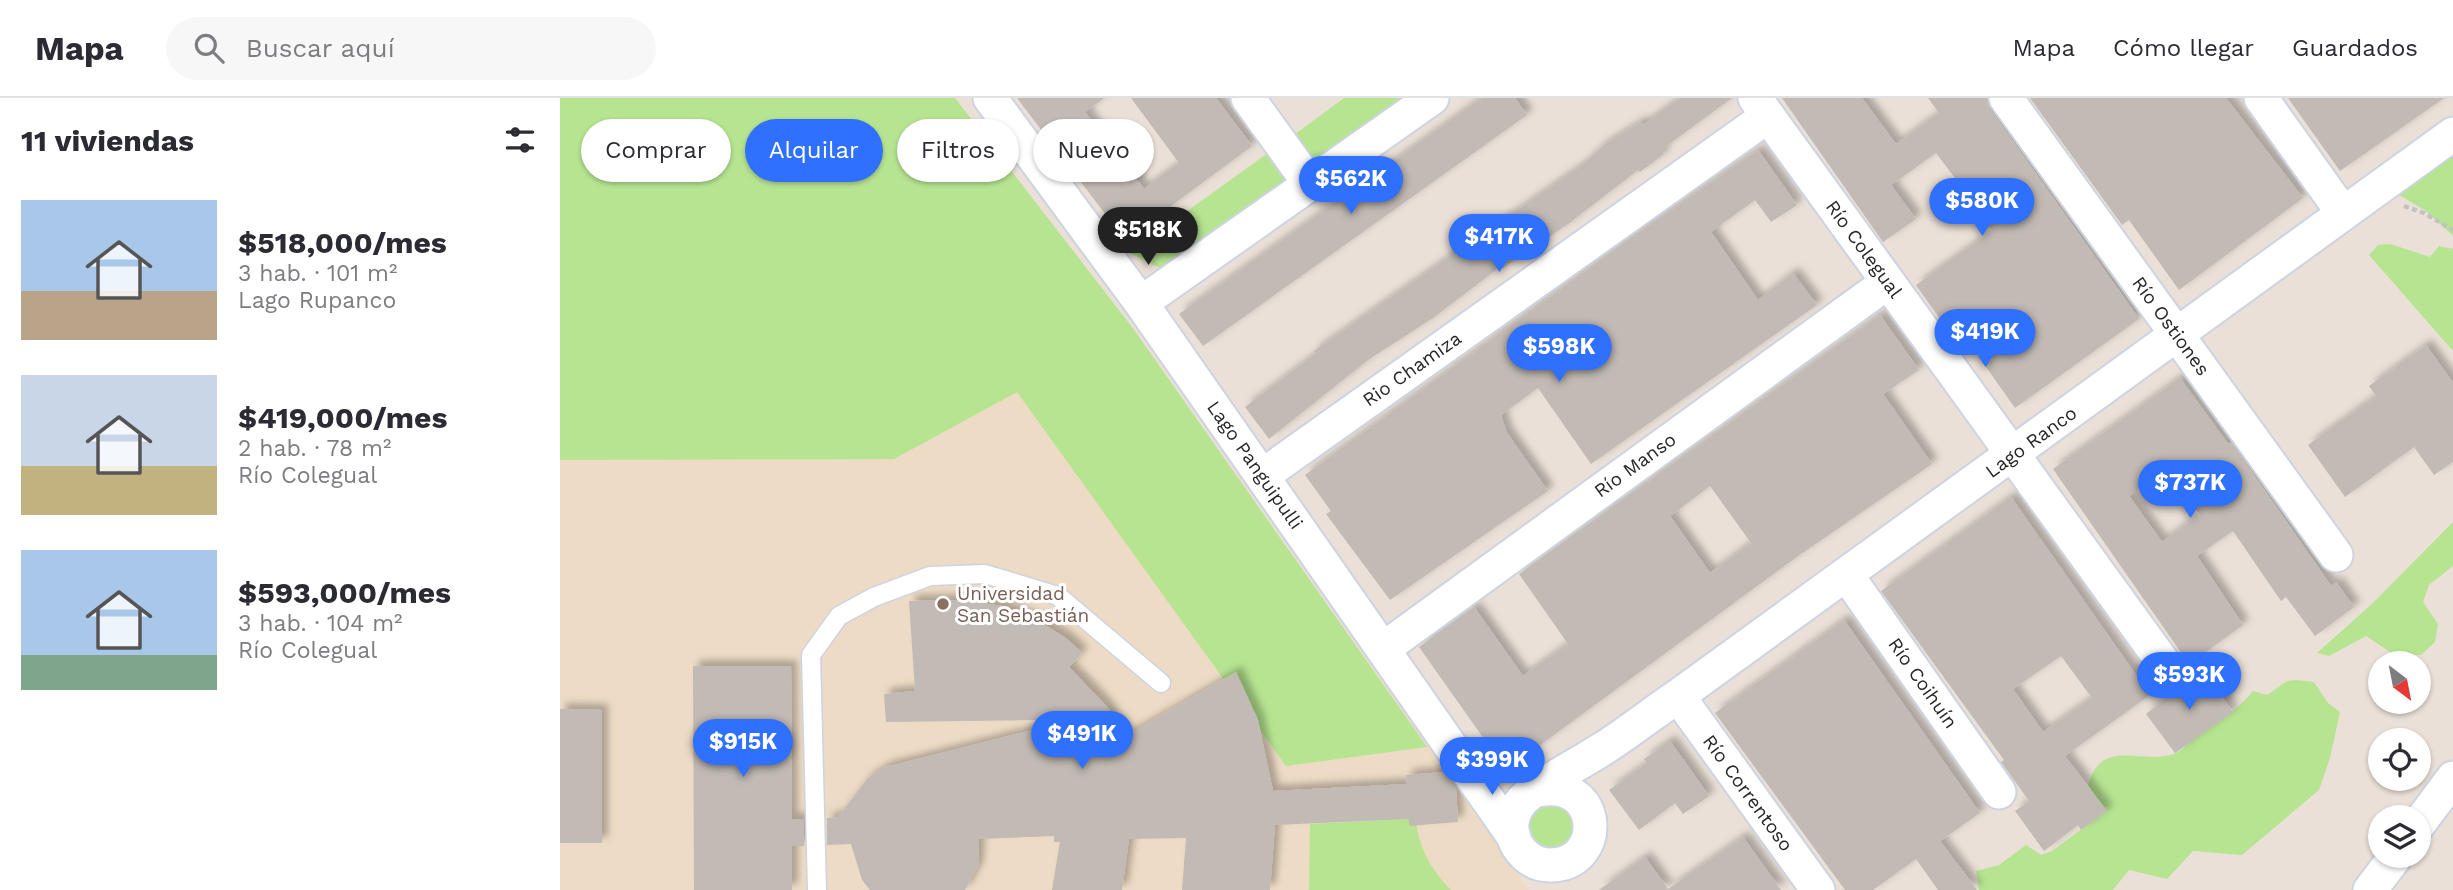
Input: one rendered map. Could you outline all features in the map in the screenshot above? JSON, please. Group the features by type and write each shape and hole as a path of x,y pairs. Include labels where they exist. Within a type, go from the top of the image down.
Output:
{"street":[{"name":"Lago Panguipulli","path":"990,98 1141,303 1514,837"},
{"path":"1248,98 1310,184"},
{"path":"1141,303 1432,98"},
{"name":"Río Ostiones","path":"2006,98 2336,555"},
{"path":"2261,98 2357,203"},
{"name":"Río Colegual","path":"1762,107 2170,672"},
{"name":"Rio Chamiza","path":"1262,476 1762,107"},
{"name":"Lago Ranco","path":"1538,789 1607,746 1678,696 2453,134"},
{"name":"Río Manso","path":"1382,649 1888,282"},
{"name":"Río Coihuín","path":"1846,574 1999,792"},
{"name":"Río Correntoso","path":"1678,696 1818,890"},
{"name":"Lago Ranco","path":"1587,809 1592,775 1607,746"},
{"path":"2431,808 2453,778"},
{"path":"1552,787 1566,790 1578,797 1587,809 1591,823 1583,850 1572,860 1558,865 1553,878 1520,850 1514,837 1512,822 1516,808 1525,797 1538,789 1552,787"},
{"path":"2370,890 2387,868"}],"lane":[{"path":"817,890 811,654 839,616 874,597 930,576 985,574 1058,596 1161,683"}],"path":[{"path":"2357,203 2424,213 2453,230"}],"shaded area":[{"name":"Universidad San Sebastián","path":"1132,327 1529,890 560,890 560,460 894,459"}],"green space":[{"path":"560,98 955,98 971,119 897,119 897,182 1019,181 1132,327 1427,747 1286,766 1017,392 894,459 560,460"},
{"path":"1344,98 1422,98 1317,168 1287,140"},
{"path":"1276,147 1296,183 1170,269 1160,268 1129,253"},
{"path":"2453,153 2453,236 2426,211 2396,193"},
{"path":"2390,244 2430,257 2439,246 2453,249 2453,351 2369,255 2378,245"},
{"path":"2453,522 2453,566 2429,585 2423,602 2438,624 2435,642 2425,651 2388,651 2366,636 2329,656 2317,653 2373,603"},
{"path":"2287,681 2314,682 2328,703 2340,712 2330,758 2319,790 2242,855 2193,851 2167,879 2129,870 2113,890 1979,890 1976,871 1999,865 2026,845 2041,855 2052,851 2106,811 2088,786 2094,771 2103,761 2113,757 2151,757 2176,753 2234,710 2253,691 2267,695"},
{"path":"1567,803 1577,835 1560,852 1533,847 1525,819 1534,805"},
{"path":"1409,819 1409,825 1416,825 1428,860 1451,890 1309,890 1310,824"}],"building":[{"path":"1017,98 1104,98 1085,112 1090,119 1033,119"},
{"path":"1131,98 1216,98 1252,146 1125,240 1081,182 1139,182 1144,189 1179,163 1154,129 1154,119 1147,119"},
{"path":"1482,98 1515,98 1527,115 1203,346 1179,314"},
{"path":"1680,98 1732,98 1661,150 1664,154 1640,172 1638,170 1568,224 1503,268 1501,266 1433,318 1368,360 1269,439 1245,407 1315,354 1314,351 1442,262 1465,242 1467,245 1581,166 1604,145 1641,122 1643,125"},
{"path":"1782,98 1862,98 1896,144 1939,113 1928,98 1987,98 1990,109 2139,319 2015,408 1967,340 1959,346 1916,285 1992,231 1961,186 1936,153 1891,185 1916,219 1883,242"},
{"path":"2030,98 2226,98 2303,198 2179,290 2129,220 2122,225"},
{"path":"2288,98 2444,98 2340,171"},
{"path":"1758,150 1797,205 1771,222 1755,200 1711,232 1758,300 1793,273 1817,305 1591,464 1538,388 1501,415 1507,433 1548,491 1390,600 1326,514 1331,511 1305,475 1628,240"},
{"path":"1880,315 1919,370 1883,394 1932,464 1798,556 1506,770 1419,647 1474,607 1523,676 1568,644 1519,574","holes":["1710,486 1751,543 1710,573 1670,516"]},
{"path":"2426,345 2453,383 2453,462 2434,475 2414,447 2345,497 2308,445 2376,396 2369,386"},
{"path":"2180,378 2228,444 2231,442 2331,586 2336,582 2354,607 2315,636 2286,597 2281,601 2233,531 2197,556 2243,625 2189,664 2053,469","holes":["2167,469 2200,515 2162,542 2129,496"]},
{"path":"2011,497 2150,695 2065,756 2107,811 2081,830 2078,825 2044,851 2015,811 2029,801 2001,762 2004,760 1881,591","holes":["2061,656 2092,698 2043,732 2013,689"]},
{"path":"963,600 1002,606 1038,621 1066,638 1082,653 1069,667 1108,708 1124,737 1236,672 1258,720 1273,791 1407,784 1406,775 1445,772 1456,788 1458,822 1409,826 1409,819 1275,825 1270,890 1182,890 1186,838 1129,839 1122,890 1052,890 1060,842 1054,842 1054,836 979,839 978,866 965,890 870,890 862,880 851,844 827,845 827,818 838,817 868,778 886,767 1040,728 1039,720 886,722 884,694 915,691 909,601"},
{"path":"1844,620 1980,813 1940,841 1977,890 1938,890 1916,859 1873,890 1845,890 1715,713"},
{"path":"693,666 791,666 792,819 804,819 804,846 792,846 792,890 694,890"},
{"path":"2203,671 2233,712 2175,753 2146,714"},
{"path":"560,709 602,710 602,843 560,843"},
{"path":"1670,741 1709,796 1683,814 1675,803 1639,830 1609,790 1647,763 1644,759"},
{"path":"1743,837 1781,890 1599,890 1645,857 1668,889"}],"place":[{"name":"Universidad San Sebastián","path":"943,604"}]}
